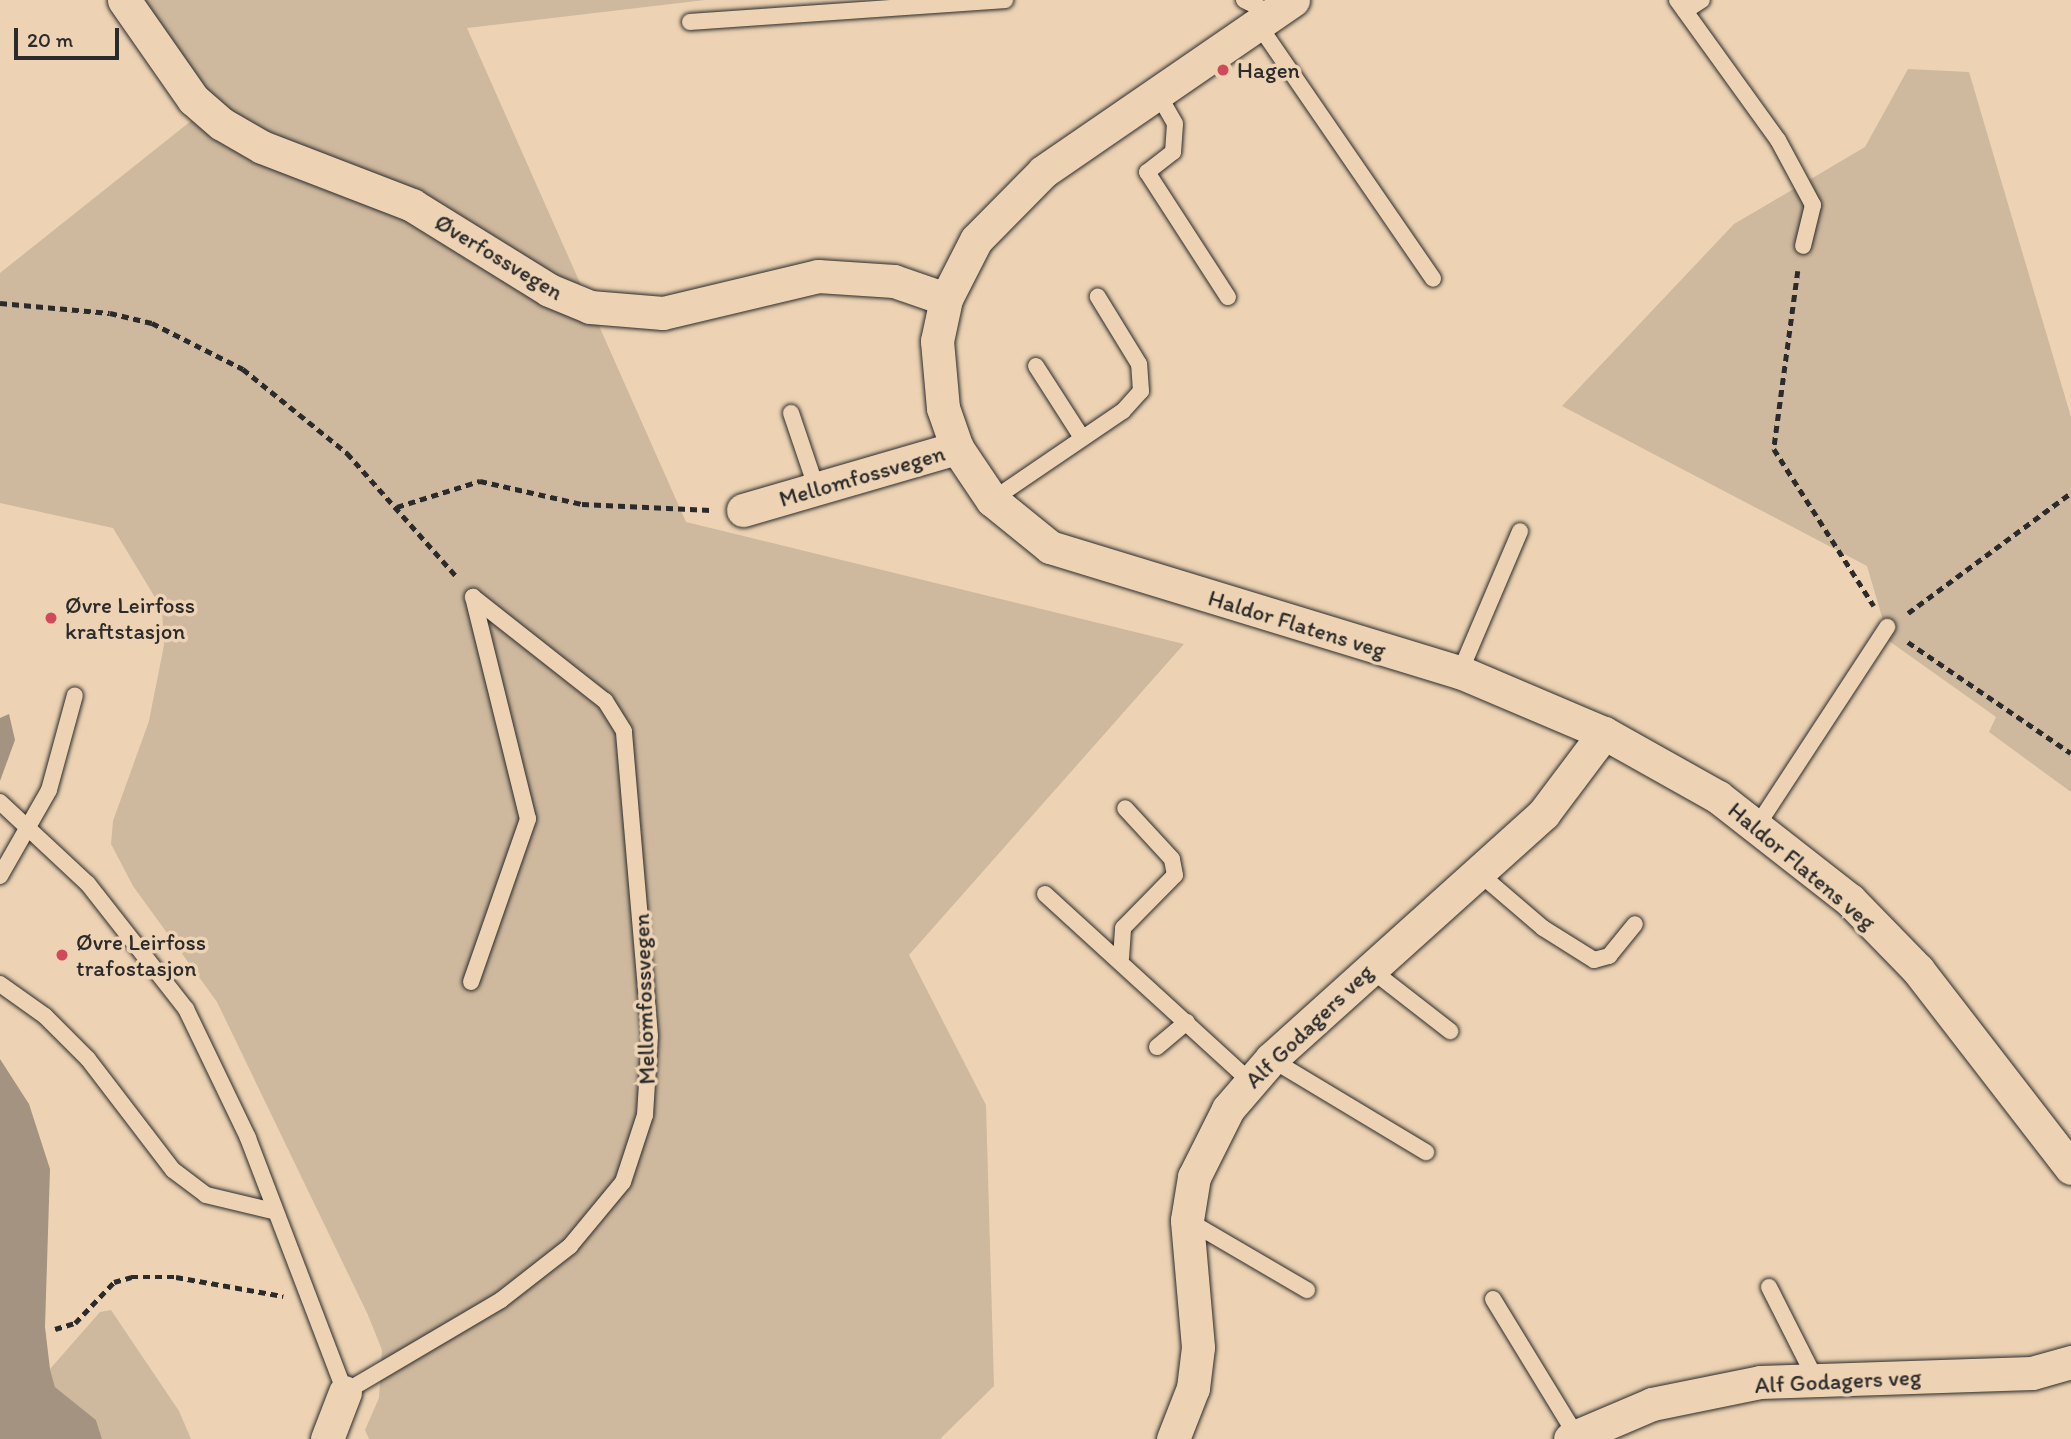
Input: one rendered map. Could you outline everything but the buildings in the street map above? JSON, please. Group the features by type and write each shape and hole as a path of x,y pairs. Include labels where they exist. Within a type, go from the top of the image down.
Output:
{"street":[{"name":"Øverfossvegen","path":"124,0 193,99 222,124 262,147 412,205 549,290 590,307 663,313 818,276 894,281 946,299"},
{"name":"Haldor Flatens veg","path":"1267,9 1158,94 1015,194 976,240 946,299 938,375 957,448 992,500 1050,547 1099,565 1460,672 1604,733 1659,760 1757,826 1850,900 1918,970 2071,1168"},
{"name":"Mellomfossvegen","path":"743,510 957,448"},
{"name":"Alf Godagers veg","path":"1173,1439 1193,1388 1198,1347 1187,1220 1194,1177 1210,1139 1260,1070 1369,968 1480,874 1544,813 1604,733"},
{"name":"Alf Godagers veg","path":"1573,1437 1652,1404 1760,1382 2032,1373 2071,1362"},
{"path":"327,1439 345,1392"}],"lane":[{"path":"690,22 1005,0"},
{"path":"1702,0 1681,5 1778,140 1813,205 1803,246"},
{"name":"Haldor Flatens veg","path":"1267,9 1433,279"},
{"path":"1158,94 1175,124 1173,152 1147,172 1227,297"},
{"path":"992,500 1081,436 1123,411 1141,391 1139,364 1098,297"},
{"path":"1035,366 1081,436"},
{"path":"791,413 817,490"},
{"path":"1460,672 1520,531"},
{"path":"471,982 528,819 474,597"},
{"name":"Mellomfossvegen","path":"345,1392 500,1300 570,1246 623,1182 645,1115 650,1036 624,731 605,701 474,597"},
{"path":"1757,826 1887,627"},
{"path":"0,876 28,829 65,744 75,695"},
{"path":"0,802 88,884 186,1009 248,1138 273,1211 345,1392"},
{"path":"1121,958 1123,928 1175,875 1172,859 1125,808"},
{"path":"1480,874 1543,928 1594,960 1609,956 1635,924"},
{"path":"1045,894 1102,951 1121,958 1187,1022 1260,1070 1426,1152"},
{"path":"1369,968 1450,1031"},
{"path":"0,984 45,1016 88,1059 173,1170 206,1195 273,1211"},
{"path":"1157,1047 1187,1022"},
{"path":"1187,1220 1307,1290"},
{"path":"1769,1287 1816,1380"},
{"path":"1493,1299 1573,1437"}],"path":[{"path":"1803,246 1787,322 1774,449 1887,627 2071,753"},
{"path":"0,303 110,313 198,343 290,402 397,507 474,597"},
{"path":"397,507 481,481 582,504 743,510"},
{"path":"1887,627 2071,493"},
{"path":"55,1329 75,1323 114,1282 131,1277 176,1277 308,1301"}],"shaded area":[{"path":"137,0 705,0 467,28 686,522 1184,644 909,955 986,1105 994,1386 940,1439 369,1439 365,1430 379,1398 382,1350 368,1315 217,1002 133,886 111,844 113,821 149,721 164,645 162,609 113,528 0,503 0,273 196,117"},
{"path":"1908,69 1969,72 2071,417 2071,792 1989,732 1996,717 1889,641 1867,566 1562,406 1734,224 1865,147"},
{"path":"9,714 15,740 0,781 0,718"},
{"path":"0,1059 29,1104 50,1169 45,1327 50,1369 55,1387 96,1420 102,1439 0,1439"},
{"path":"111,1310 179,1411 191,1439 102,1439 96,1420 55,1387 50,1369 100,1312"}],"place":[{"name":"Hagen","path":"1223,70"},
{"name":"Øvre Leirfoss kraftstasjon","path":"51,618"},
{"name":"Øvre Leirfoss trafostasjon","path":"62,955"}]}
